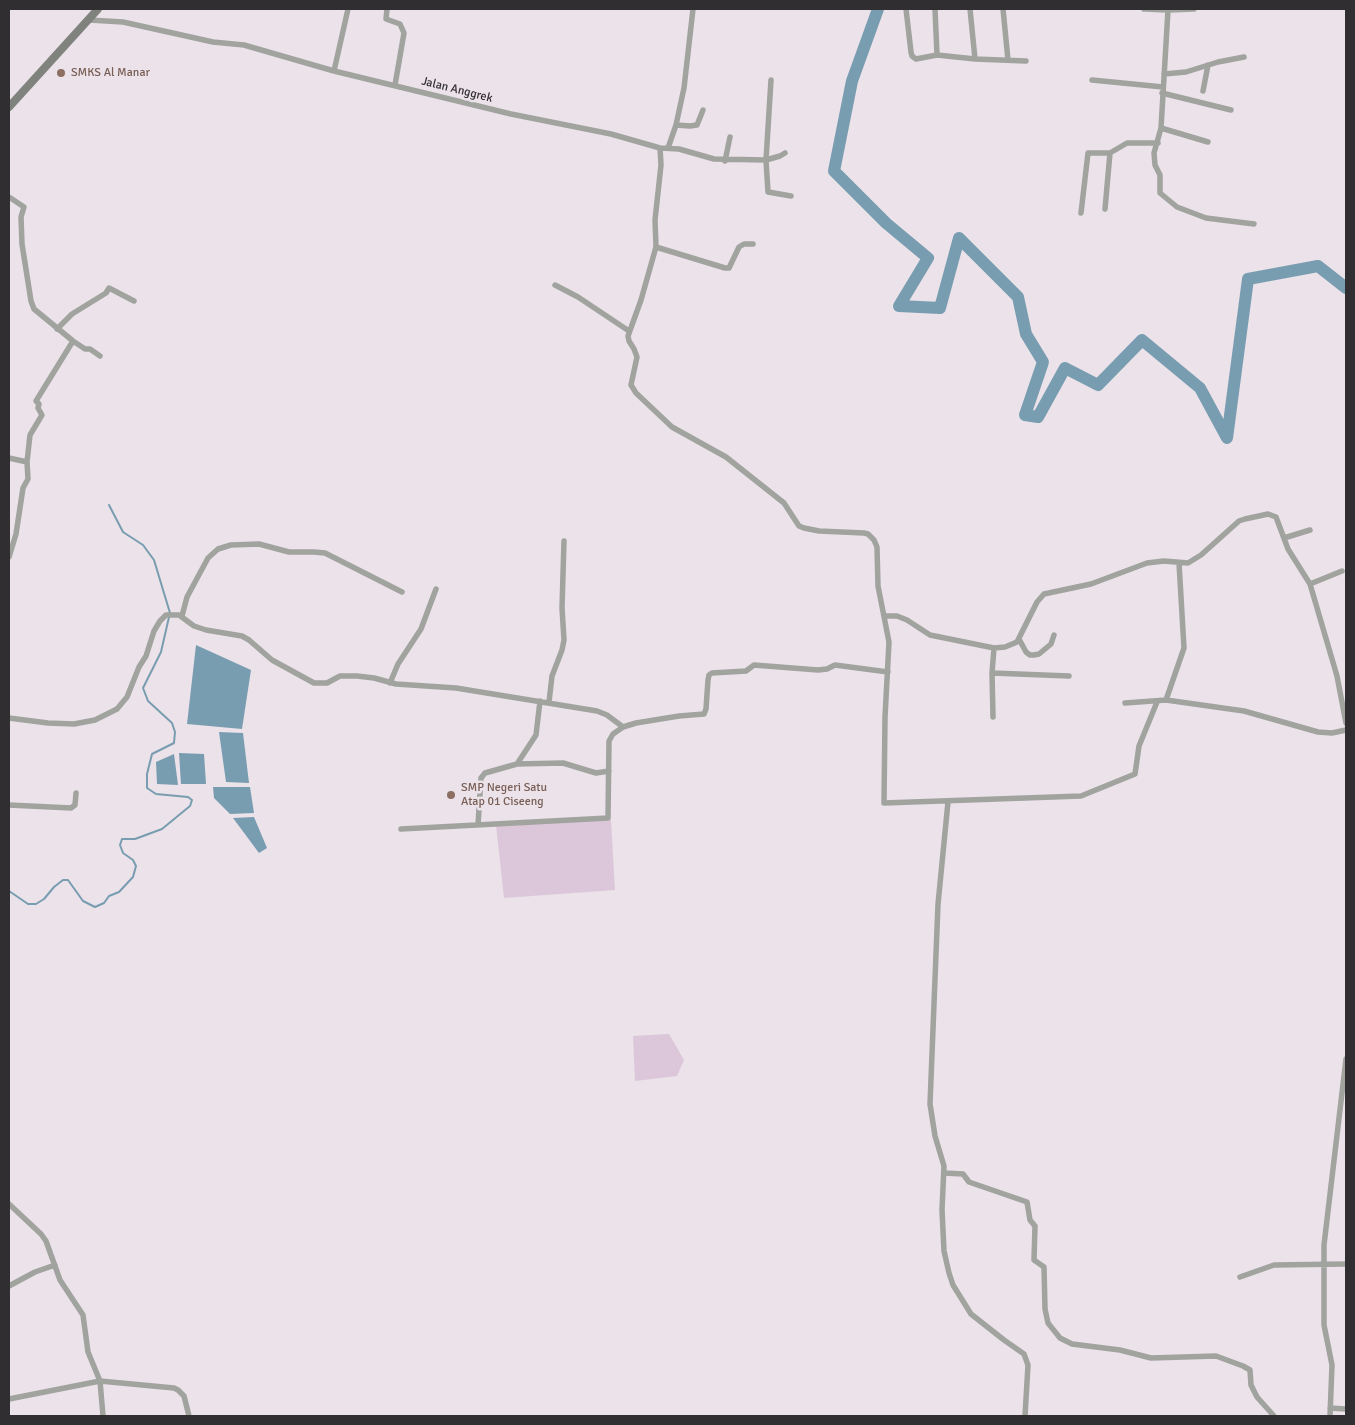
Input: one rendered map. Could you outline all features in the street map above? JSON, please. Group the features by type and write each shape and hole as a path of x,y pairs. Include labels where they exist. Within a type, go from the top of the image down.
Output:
{"street":[{"path":"9,107 36,75 98,9"},
{"path":"334,71 348,9"},
{"path":"388,9 386,19 400,24 404,34 395,85"},
{"path":"668,148 676,126 685,81 693,9"},
{"path":"906,9 912,56 916,58 937,55 1026,61"},
{"path":"935,9 937,55"},
{"path":"970,9 975,59"},
{"path":"1003,9 1008,60"},
{"path":"1144,9 1194,9"},
{"path":"1168,10 1161,128 1154,158 1160,175 1161,195 1177,207 1206,218 1254,224"},
{"name":"Jalan Anggrek","path":"89,20 123,22 212,42 235,43 288,56 334,71 511,114 611,134 660,148 679,149 714,159 725,161 766,160 785,153"},
{"path":"1164,74 1186,72 1244,57"},
{"path":"1203,91 1208,65"},
{"path":"771,80 766,160 767,191 769,193 791,196"},
{"path":"1092,80 1162,90 1231,110"},
{"path":"676,126 697,125 703,110"},
{"path":"1161,128 1208,142"},
{"path":"725,161 730,137"},
{"path":"1081,213 1088,153 1110,153 1127,143 1158,143"},
{"path":"660,148 661,165 655,220 656,248 641,300 629,331 628,342 634,349 637,357 631,381 633,389 672,427 720,453 784,503 799,526 810,530 864,533 871,536 877,547 878,586 889,642 885,716 884,804 1081,796 1135,774 1139,746 1157,702"},
{"path":"1105,209 1110,153"},
{"path":"9,197 24,207 21,217 22,244 33,305 36,311 73,341 100,356"},
{"path":"656,248 729,268 739,247 744,244 753,244"},
{"path":"555,285 578,297 629,331"},
{"path":"57,329 72,314 106,294 109,288 134,301"},
{"path":"9,557 16,534 23,488 28,479 30,435 42,416 38,408 39,404 36,401 73,341"},
{"path":"9,458 28,462"},
{"path":"885,616 896,616 906,620 930,635 994,648 1012,645 1019,639 1036,602 1044,594 1091,584 1147,563 1164,561 1192,562 1239,522 1250,517 1274,515 1284,538 1310,584 1337,676 1346,722"},
{"path":"1284,538 1310,530"},
{"path":"549,702 552,676 564,640 562,608 564,541"},
{"path":"180,616 191,589 208,558 218,548 231,545 259,544 289,552 325,553 402,592"},
{"path":"1166,700 1184,648 1179,563"},
{"path":"1310,584 1342,571"},
{"path":"390,683 398,664 421,629 436,589"},
{"path":"9,718 74,724 95,720 117,709 127,697 139,667 146,656 157,625 166,615 180,616 194,626 206,630 242,636 250,640 272,660 314,683 327,684 336,678 345,676 366,677 390,683 456,688 602,712 623,727"},
{"path":"1019,639 1026,652 1034,655 1039,654 1052,644 1054,635"},
{"path":"993,716 992,673 994,648"},
{"path":"400,829 608,818 609,741 613,734 623,727 651,720 704,714 706,710 708,680 709,675 712,673 746,671 754,666 818,670 835,666 888,672"},
{"path":"992,673 1069,676"},
{"path":"1125,703 1166,700 1244,711 1318,732 1332,733 1346,730"},
{"path":"517,764 536,735 540,701"},
{"path":"478,825 481,778 485,773 517,764 563,763 596,773 609,771"},
{"path":"9,805 71,808 75,805 76,793"},
{"path":"948,802 938,904 930,1104 935,1136 944,1162 943,1236 948,1273 971,1314 1024,1354 1028,1365 1025,1416"},
{"path":"1330,1416 1332,1365 1324,1325 1324,1245 1346,1059"},
{"path":"944,1173 963,1174 970,1182 1027,1202 1030,1220 1035,1226 1034,1260 1044,1267 1045,1309 1048,1323 1060,1338 1072,1344 1120,1350 1151,1358 1216,1356 1250,1370 1251,1385 1257,1397 1274,1416"},
{"path":"9,1204 46,1241 60,1280 83,1316 88,1352 100,1381 103,1416"},
{"path":"1240,1277 1274,1265 1346,1264"},
{"path":"9,1286 35,1272 55,1265"},
{"path":"9,1399 100,1381 174,1388 184,1396 190,1416"},
{"path":"1330,1408 1346,1409"}],"shaded area":[{"path":"611,820 615,890 504,898 496,825"},
{"path":"669,1034 684,1060 677,1076 635,1081 633,1036"}],"water":[{"path":"196,645 251,670 242,729 187,724"},
{"path":"219,732 243,733 249,783 226,782"},
{"path":"179,753 204,754 206,784 181,784"},
{"path":"174,754 178,785 157,784 156,762"},
{"path":"213,787 250,787 254,813 230,814 214,798"},
{"path":"254,817 267,848 259,853 233,818"}],"waterway":[{"path":"878,9 852,81 834,171 886,223 928,258 899,306 940,308 959,238 1018,297 1026,334 1043,362 1025,415 1038,417 1065,368 1098,385 1142,340 1200,388 1227,438 1248,279 1318,266 1346,288"},
{"path":"109,505 123,532 143,545 154,560 170,613"},
{"path":"9,891 28,904 36,904 44,899 63,880 68,880 83,901 95,907 104,903 109,896 119,892 133,877 136,866 133,860 123,853 120,845 122,839 135,839 162,829 190,806 192,800 188,797 156,794 147,788 147,774 152,754 174,743 175,732 172,723 148,701 143,688 161,652 169,617"}],"place":[{"name":"SMKS Al Manar","path":"61,73"},
{"name":"SMP Negeri Satu Atap 01 Ciseeng","path":"451,795"}]}
